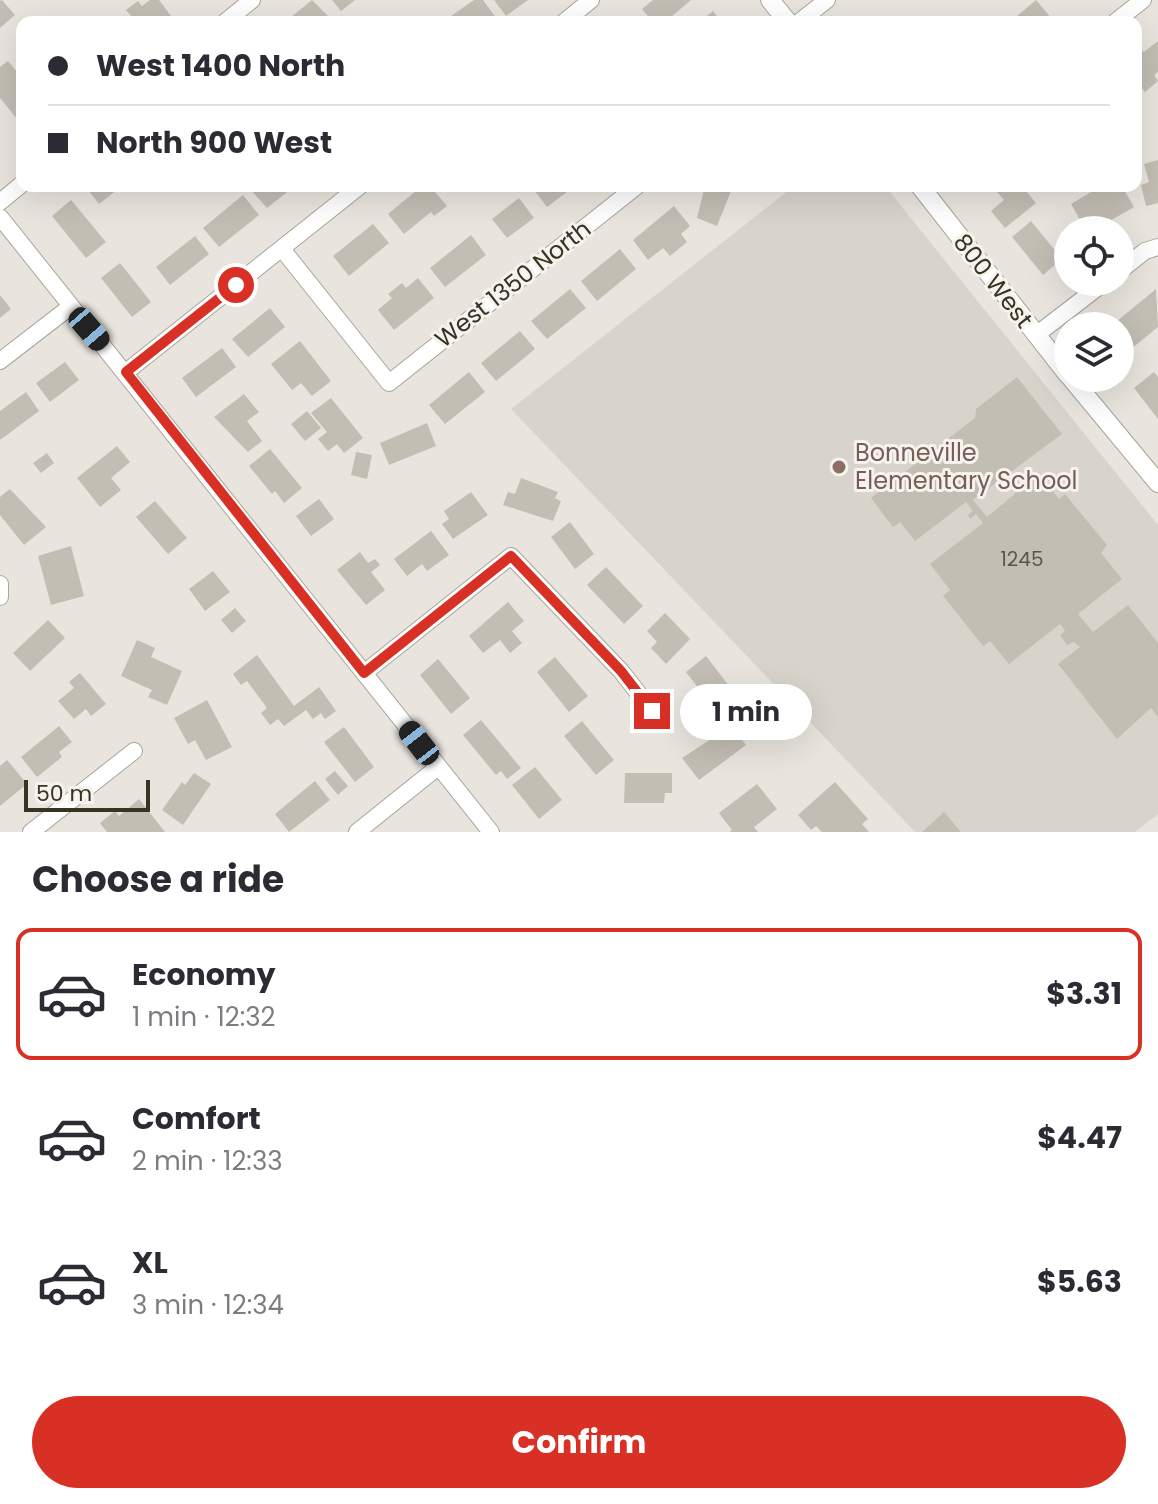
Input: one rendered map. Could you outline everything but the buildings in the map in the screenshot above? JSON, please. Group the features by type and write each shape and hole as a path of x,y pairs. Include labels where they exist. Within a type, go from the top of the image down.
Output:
{"street":[{"path":"232,16 252,0"},
{"path":"571,16 591,0"},
{"path":"770,0 783,16"},
{"path":"807,16 827,0"},
{"path":"1123,16 1143,0"},
{"path":"0,202 16,189"},
{"path":"126,372 353,192"},
{"name":"West 1350 North","path":"282,249 389,383 629,192"},
{"name":"800 West","path":"925,192 1054,357"},
{"path":"0,217 491,832"},
{"path":"1134,260 1145,251 1158,247"},
{"path":"1036,335 1087,296"},
{"path":"0,361 70,307"},
{"name":"800 West","path":"1082,392 1158,483"},
{"path":"364,673 511,556 621,671 652,711"},
{"path":"31,832 134,751"},
{"path":"357,832 438,767"}],"shaded area":[{"name":"Bonneville Elementary School","path":"786,192 890,192 1158,525 1158,814 1135,832 915,832 511,409"}],"place":[{"name":"Bonneville Elementary School","path":"839,467"}],"route":[{"path":"236,285 126,372 364,673 511,556 621,671 652,711"}]}
